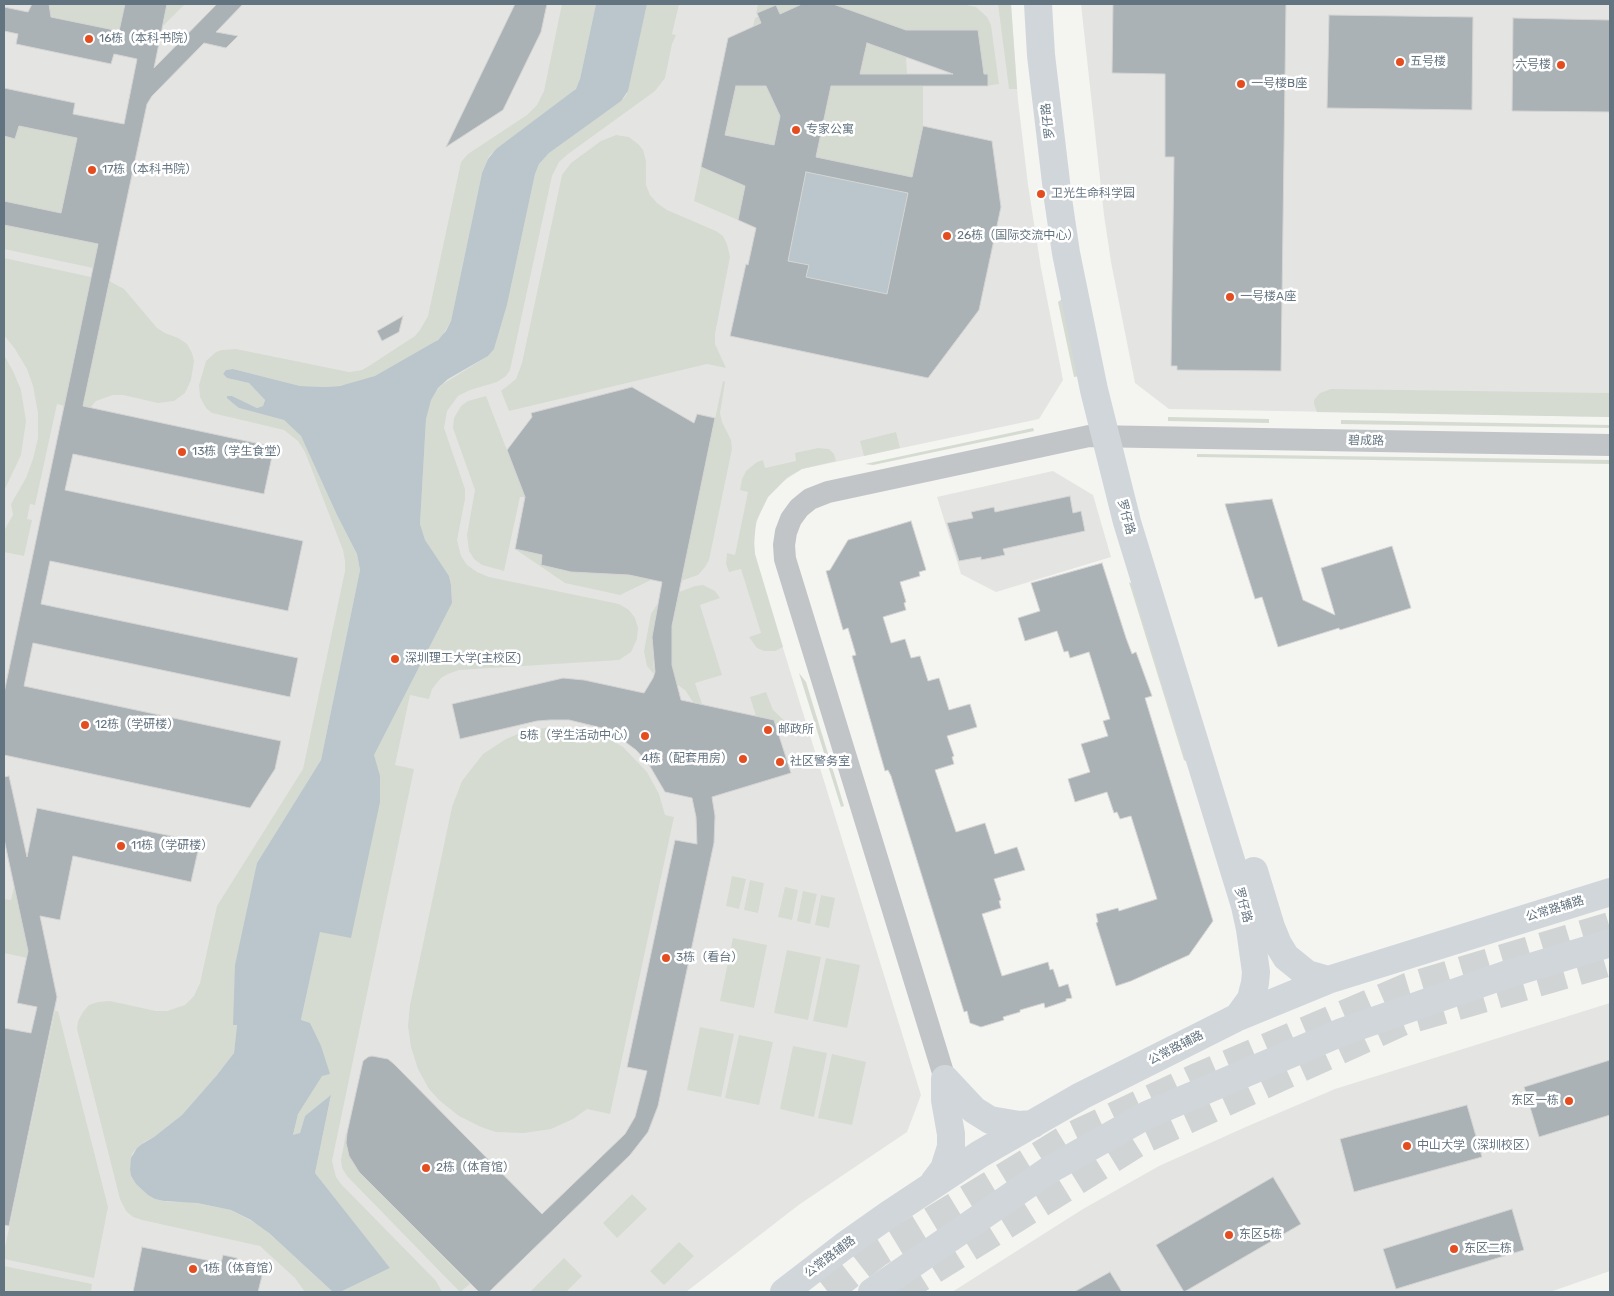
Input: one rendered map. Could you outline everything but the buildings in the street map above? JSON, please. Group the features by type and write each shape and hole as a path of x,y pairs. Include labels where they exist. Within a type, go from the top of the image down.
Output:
{"main road":[{"name":"罗仔路","path":"1038,4 1042,64 1066,253 1094,390 1114,436 1144,516 1271,927 1278,944 1293,964 1307,974 1328,980"},
{"name":"罗仔路","path":"1055,4 1065,121 1078,217 1127,522 1245,906 1254,953 1255,983 1251,999 1238,1016"},
{"name":"公常路辅路","path":"784,1292 844,1246 930,1186 980,1154 1081,1096 1238,1016 1328,980 1610,892"},
{"path":"872,1292 1049,1170 1147,1115 1342,1032 1506,975 1610,943"},
{"path":"946,1079 974,1110 990,1120 1019,1125 1033,1124"},
{"path":"930,1186 944,1169 951,1147 951,1134 945,1100 946,1079"}],"street":[{"name":"碧成路","path":"946,1079 786,564 784,552 786,532 791,519 799,508 810,500 828,492 1089,436 1610,445"}],"shaded area":[{"name":"深圳理工大学(主校区)","path":"4,4 1011,4 1018,100 1028,185 1041,268 1063,380 1039,419 802,469 782,482 768,497 759,514 754,533 755,554 762,580 921,1095 907,1132 800,1204 686,1292 4,1292"},
{"path":"48,4 125,4 119,31 48,16 50,8"},
{"path":"167,4 185,4 163,26"},
{"path":"562,4 596,4 578,86 571,94 489,156 482,173 451,321 443,335 434,343 381,374 348,385 325,387 300,386 233,369 226,370 223,374 227,378 249,383 265,400 263,406 257,408 232,396 227,397 235,405 239,408 284,420 301,436 357,554 360,570 321,760 257,863 234,1025 237,1025 234,1053 182,1115 137,1148 132,1154 130,1170 131,1177 136,1184 155,1199 168,1202 191,1202 231,1210 261,1226 333,1292 305,1292 295,1278 260,1246 142,1220 133,1217 126,1211 120,1199 77,1029 78,1021 83,1012 89,1005 98,1002 110,1001 156,1011 167,1011 185,1005 194,996 200,983 217,906 303,769 345,571 343,550 305,452 298,441 284,430 212,413 206,408 200,397 199,385 206,361 216,352 222,350 236,349 349,372 362,370 415,336 428,316 461,162 468,154 527,115 537,105 544,91"},
{"path":"596,4 647,4 628,91 621,101 549,153 539,164 535,174 507,305 494,349 488,356 448,379 438,388 431,400 426,419 420,524 425,540 449,576 452,603 374,755 380,776 380,802 351,938 320,932 301,1020 310,1023 321,1046 330,1074 322,1076 298,1114 293,1135 300,1133 305,1116 331,1095 315,1173 390,1268 340,1292 333,1292 269,1233 251,1220 231,1210 197,1203 155,1199 136,1184 130,1170 131,1158 137,1148 182,1115 234,1053 237,1025 233,1025 235,965 257,863 321,760 360,570 357,554 301,436 284,420 239,408 235,405 227,396 232,396 257,408 263,406 265,400 249,383 227,378 223,374 226,370 233,369 300,386 340,386 375,376 438,340 446,331 451,321 482,173 488,159 496,149 576,89 580,79"},
{"path":"647,4 679,4 672,34 676,35 672,44 665,78 655,91 559,162 552,176 510,370 506,376 497,382 470,390 458,396 447,411 444,428 465,489 465,499 457,540 461,556 467,565 489,577 619,604 629,610 635,618 638,628 637,639 631,652 619,660 459,670 441,678 432,689 429,699 410,695 395,765 414,769 332,1161 336,1177 341,1184 436,1281 442,1292 340,1292 390,1268 315,1173 331,1096 305,1116 300,1133 293,1136 298,1114 322,1075 330,1074 301,1021 345,811 452,603 449,576 425,541 420,524 426,419 429,404 434,393 443,384 488,356 494,349 507,305 535,174 539,164 549,153 627,94"},
{"path":"758,4 802,4 753,26 755,18 777,8 776,5 756,14"},
{"path":"833,4 962,4 976,7 987,17 991,25 999,84 985,86 906,30"},
{"path":"998,4 1011,4 1017,89 1009,89"},
{"name":"卫光生命科学园","path":"1081,4 1610,4 1610,417 1169,409 1135,383 1111,262 1104,215"},
{"path":"867,43 906,57 907,74 860,74"},
{"path":"736,86 766,86 780,116 774,145 725,135"},
{"path":"831,86 923,86 923,126 912,177 816,157"},
{"path":"5,123 77,138 61,213 4,201 4,136 13,138"},
{"path":"616,135 629,137 643,150 646,161 646,185 650,195 657,203 667,210 716,231 723,236 727,244 730,257 715,334 715,344 726,368 707,364 509,411 501,391 516,379 522,363 562,175 571,163 601,141"},
{"path":"701,167 745,186 738,220 694,201"},
{"path":"806,172 908,193 887,294 806,277 808,265 770,257 791,245"},
{"path":"4,225 98,244 93,268 4,249"},
{"path":"4,258 91,277 64,406 57,404 35,505 30,504 27,519 32,520 24,556 4,552 4,531 13,515 11,504 26,478 33,459 38,438 38,413 33,386 27,369 4,335"},
{"path":"109,281 124,289 157,328 187,344 194,361 191,380 185,393 174,401 158,403 123,395 113,395 96,401 81,418"},
{"path":"1062,299 1080,376 1074,377 1058,302"},
{"path":"4,355 21,390 26,421 21,455 4,491"},
{"path":"723,381 725,382 720,413 722,422 731,440 732,449 709,560 698,575 681,581"},
{"path":"1331,389 1610,393 1610,417 1317,412 1314,400 1320,393"},
{"path":"486,396 525,497 520,497 504,571 482,565 474,559 469,551 467,535 475,490 453,428 454,418 461,406 468,401"},
{"path":"1168,417 1269,419 1269,423 1168,421"},
{"path":"1341,420 1610,425 1610,428 1341,424"},
{"path":"1033,428 1034,431 873,465 865,464"},
{"path":"896,432 900,448 864,456 860,441"},
{"path":"818,448 829,449 834,454 836,461 802,469 788,477 768,497 756,522 755,554 783,647 775,651 764,651 757,648 749,637 761,633 741,569 729,572 726,564 727,553 735,555 748,492 740,490 742,479 746,471 757,462 763,460 765,468 796,461 795,453"},
{"path":"1197,454 1610,460 1610,464 1197,457"},
{"path":"1053,471 1093,495 1111,557 996,592 961,574 937,497"},
{"path":"515,549 542,555 541,565 571,572 629,575 651,580 620,595 565,583"},
{"path":"1129,582 1134,585 1187,762 1184,760"},
{"path":"703,585 715,591 720,598 700,605 722,675 695,683 702,704 693,702 685,690 675,683 672,665 671,633 679,592"},
{"path":"658,603 652,637 654,674 647,666 644,651 651,614"},
{"path":"799,673 806,682 844,806 841,807"},
{"path":"766,692 773,710 788,724 777,728 774,720 756,716 750,697"},
{"path":"558,726 601,734 623,747 647,772 659,794 665,815 674,817 610,1114 587,1109 573,1119 551,1129 524,1133 496,1132 459,1116 429,1089 418,1069 411,1047 408,1026 410,1005 452,807 462,781 483,754 506,739 525,731"},
{"path":"732,876 746,879 739,909 726,906"},
{"path":"750,880 764,883 758,913 744,910"},
{"path":"14,887 28,951 27,958 4,953 4,899 11,900"},
{"path":"785,887 798,890 792,920 778,917"},
{"path":"803,891 817,894 810,924 797,921"},
{"path":"821,895 835,898 829,928 815,925"},
{"path":"733,938 767,945 754,1008 720,1001"},
{"path":"787,950 821,957 808,1020 774,1013"},
{"path":"826,958 860,965 847,1028 813,1021"},
{"name":"中山大学（深圳校区）","path":"1610,1003 1610,1271 1550,1292 952,1292 1083,1209 1159,1166 1248,1126 1335,1089"},
{"path":"55,1011 58,1011 108,1207 94,1278 4,1259"},
{"path":"700,1027 734,1034 721,1097 687,1090"},
{"path":"739,1035 773,1042 759,1105 725,1098"},
{"path":"793,1046 827,1053 814,1117 780,1109"},
{"path":"832,1054 866,1062 852,1125 818,1118"},
{"path":"346,1133 347,1150 359,1172 470,1284 460,1292 347,1176 342,1168 341,1160"},
{"path":"632,1194 647,1209 617,1238 603,1223"},
{"path":"679,1242 694,1256 664,1285 650,1271"},
{"path":"564,1258 582,1276 566,1292 530,1292"},
{"path":"4,1266 92,1284 91,1292 4,1292"}],"tunnel":[{"path":"828,1292 878,1253 1069,1137 1199,1076 1407,987 1610,926"},
{"path":"898,1292 1141,1141 1402,1022 1610,962"}],"place":[{"name":"16栋（本科书院）","path":"89,39"},
{"name":"五号楼","path":"1400,62"},
{"name":"六号楼","path":"1561,65"},
{"name":"一号楼B座","path":"1241,84"},
{"name":"专家公寓","path":"796,130"},
{"name":"17栋（本科书院）","path":"92,170"},
{"name":"卫光生命科学园","path":"1041,194"},
{"name":"26栋（国际交流中心）","path":"947,236"},
{"name":"一号楼A座","path":"1230,297"},
{"name":"13栋（学生食堂）","path":"182,452"},
{"name":"深圳理工大学(主校区)","path":"395,659"},
{"name":"12栋（学研楼）","path":"85,725"},
{"name":"邮政所","path":"768,730"},
{"name":"5栋（学生活动中心）","path":"645,736"},
{"name":"4栋（配套用房）","path":"743,759"},
{"name":"社区警务室","path":"780,762"},
{"name":"11栋（学研楼）","path":"121,846"},
{"name":"3栋（看台）","path":"666,958"},
{"name":"东区一栋","path":"1569,1101"},
{"name":"中山大学（深圳校区）","path":"1407,1146"},
{"name":"2栋（体育馆）","path":"426,1168"},
{"name":"东区5栋","path":"1229,1235"},
{"name":"东区二栋","path":"1454,1249"},
{"name":"1栋（体育馆）","path":"193,1269"}]}
